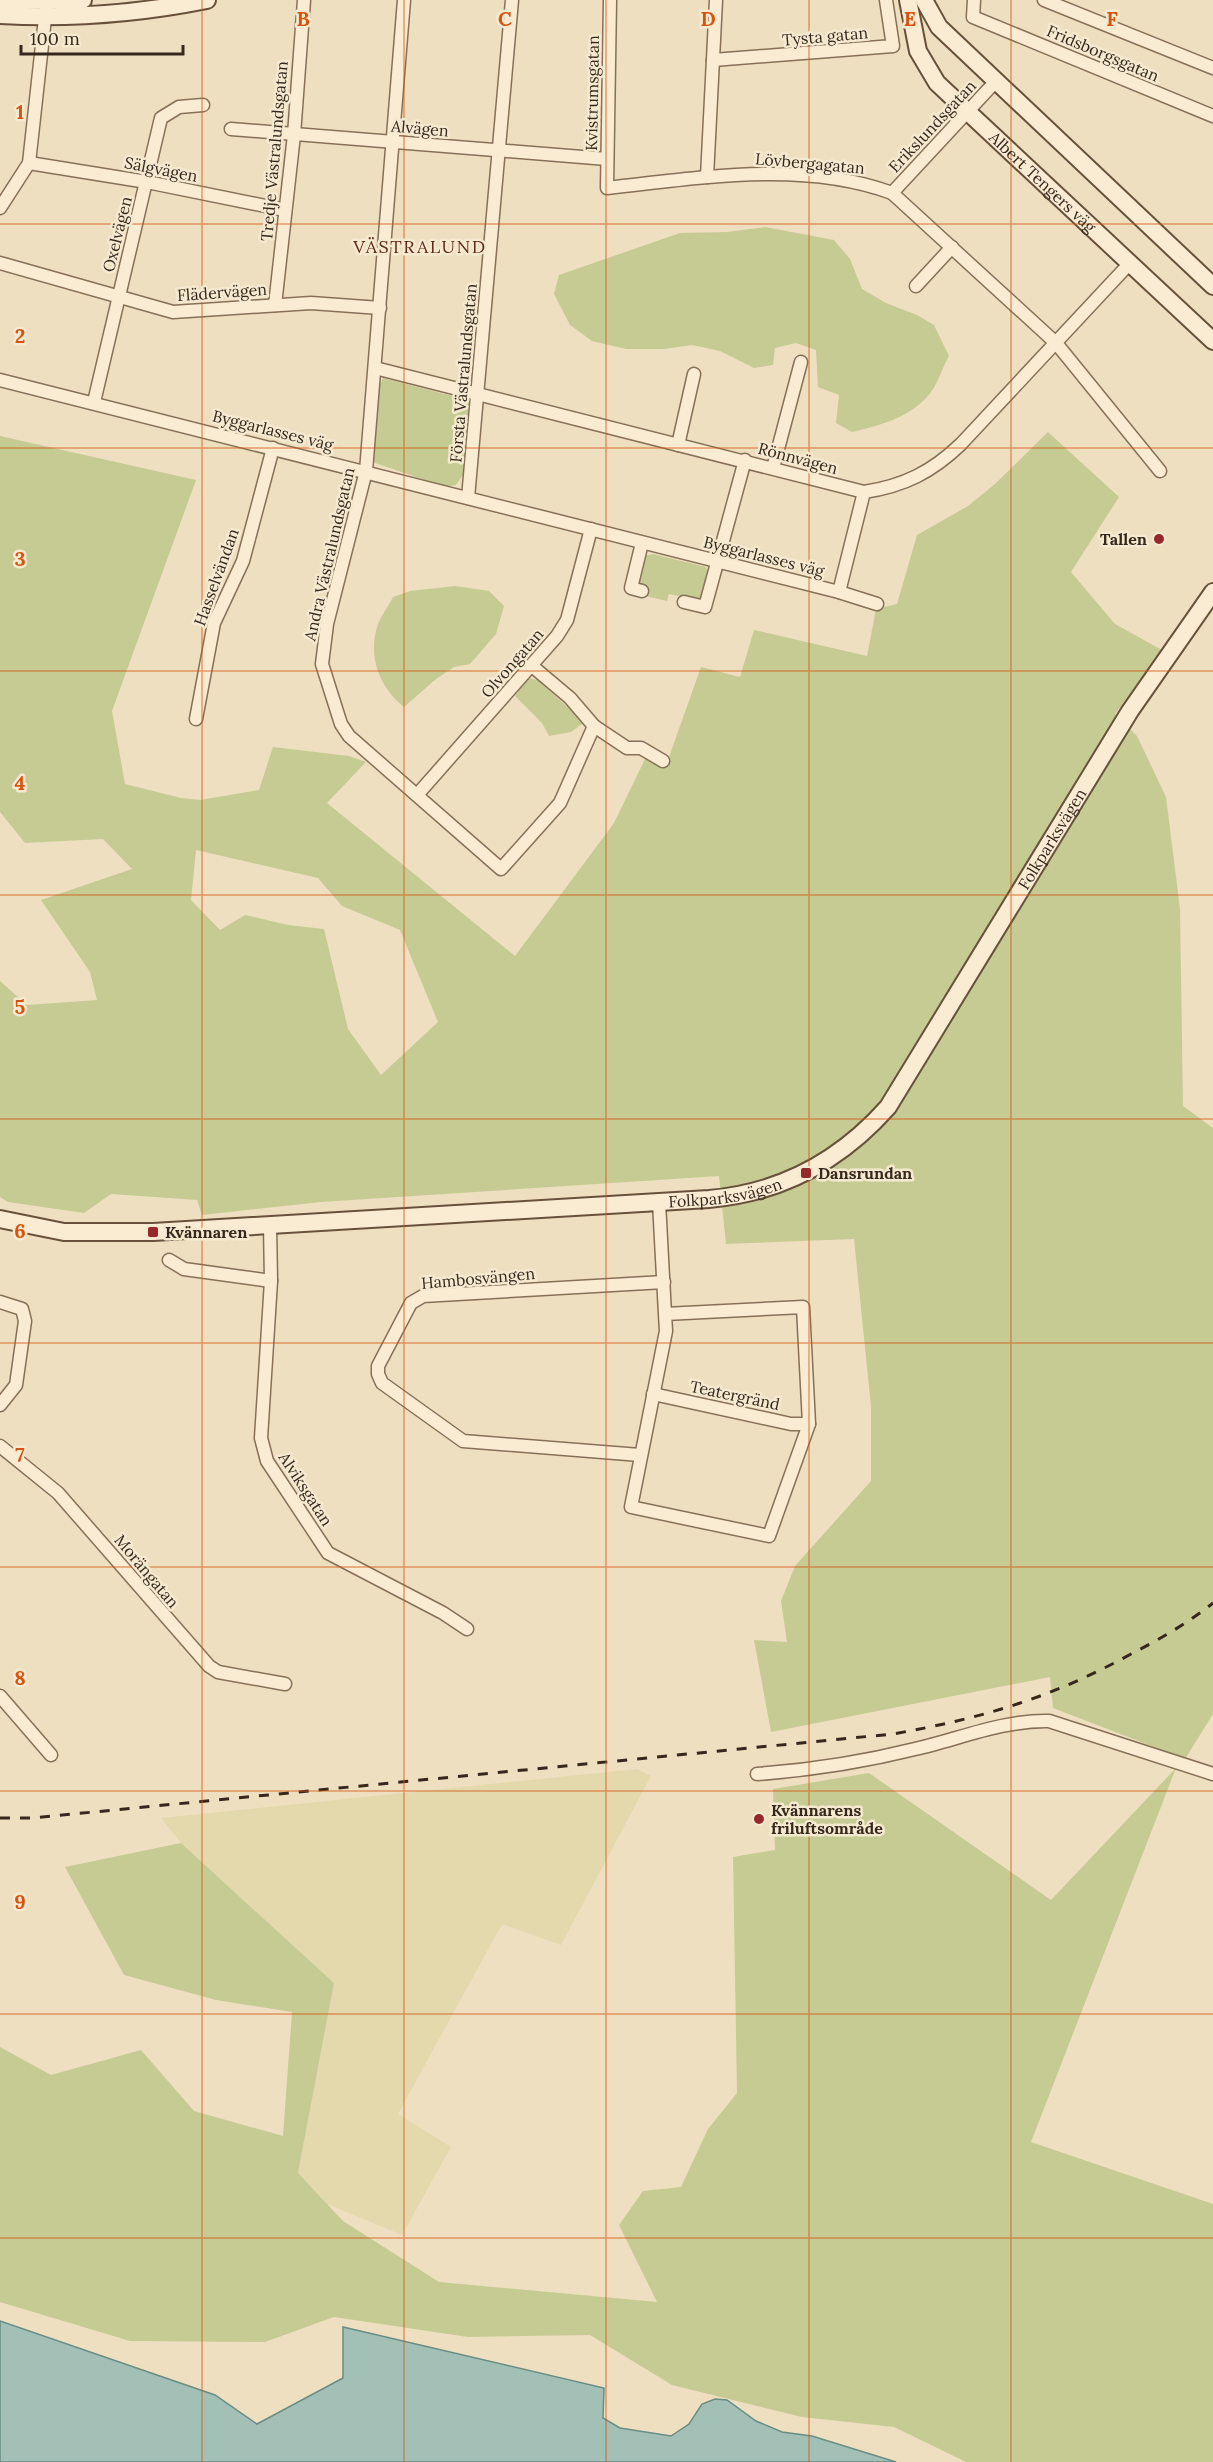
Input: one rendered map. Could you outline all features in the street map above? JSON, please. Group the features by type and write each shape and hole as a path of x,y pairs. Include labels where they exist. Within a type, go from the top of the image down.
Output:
{"main road":[{"path":"0,1 46,10 83,0"},
{"path":"0,15 207,0"},
{"name":"Albert Tengers väg","path":"908,0 921,60 937,83 1213,341"},
{"path":"924,0 939,27 1213,286"},
{"name":"Folkparksvägen","path":"0,1219 64,1232 93,1233 270,1225 730,1197 764,1191 795,1179 824,1163 868,1130 888,1107 1130,711 1213,592"}],"street":[{"name":"Tredje Västralundsgatan","path":"275,305 294,135 304,0"},
{"name":"Andra Västralundsgatan","path":"404,0 366,471 329,613 322,664 341,724 349,736 501,869 560,803 594,726"},
{"name":"Första Västralundsgatan","path":"468,498 512,0"},
{"name":"Kvistrumsgatan","path":"607,188 610,0"},
{"path":"707,177 716,0"},
{"name":"Tysta gatan","path":"713,60 893,46 886,0"},
{"name":"Fridsborgsgatan","path":"974,0 974,16 981,20 1213,116"},
{"path":"1044,0 1213,68"},
{"path":"0,208 29,163 46,10"},
{"name":"Erikslundsgatan","path":"892,193 996,81"},
{"name":"Oxelvägen","path":"94,402 161,118 179,107 203,105"},
{"name":"Alvägen","path":"231,129 607,159"},
{"name":"Sälgvägen","path":"29,163 147,182 285,210"},
{"name":"Lövbergagatan","path":"607,188 757,173 864,183 892,193 1056,343 1160,471"},
{"path":"916,286 952,247"},
{"name":"Flädervägen","path":"0,263 173,312 311,303 380,308"},
{"name":"Rönnvägen","path":"375,368 864,492 889,489 912,480 939,465 1130,263"},
{"path":"773,468 801,362"},
{"path":"678,445 694,374"},
{"name":"Byggarlasses väg","path":"0,380 366,471 839,592 877,604"},
{"name":"Hasselvändan","path":"196,719 214,623 243,561 273,448"},
{"path":"684,602 705,607 745,460"},
{"path":"839,592 864,492"},
{"name":"Olvongatan","path":"417,795 532,666 567,620 591,529"},
{"path":"642,543 631,588 642,591"},
{"path":"532,666 570,698 594,726 627,747 641,748 663,761"},
{"path":"660,1202 664,1282 665,1314 666,1331 640,1455 632,1506 769,1536 809,1424 803,1307 665,1314"},
{"name":"Alviksgatan","path":"270,1225 271,1281 261,1438 267,1461 328,1553 443,1613 467,1629"},
{"path":"169,1260 184,1269 271,1281"},
{"name":"Hambosvängen","path":"640,1455 463,1441 382,1383 378,1374 378,1366 411,1303 423,1296 664,1282"},
{"path":"0,1302 22,1309 25,1321 16,1385 0,1405"},
{"name":"Teatergränd","path":"653,1394 791,1424 809,1424"},
{"name":"Morängatan","path":"0,1446 58,1492 209,1666 230,1674 285,1684"},
{"path":"0,1696 51,1755"},
{"path":"757,1774 826,1767 914,1750 1028,1721 1049,1721 1213,1774"}],"shaded area":[{"path":"637,1769 651,1776 561,1945 502,1924 398,2114 451,2147 402,2235 327,2204 298,2173 334,1983 181,1843 161,1818"}],"green space":[{"path":"765,227 834,240 850,259 862,289 934,325 949,356 934,388 927,397 902,416 852,432 836,423 839,395 818,387 816,350 796,343 775,348 773,365 754,368 720,351 692,345 663,349 626,349 592,341 570,325 554,294 559,275 680,233 727,232"},
{"path":"383,378 468,400 470,404 465,472 456,485 445,487 375,463 372,458 379,386"},
{"path":"1048,432 1119,497 1071,572 1115,624 1162,650 1115,714 1137,736 1166,797 1180,909 1183,1106 1213,1128 1213,1714 1185,1759 1053,1708 1050,1677 771,1732 754,1640 787,1642 781,1601 795,1566 871,1481 871,1407 854,1239 726,1244 719,1176 321,1202 202,1215 197,1200 111,1194 84,1213 8,1202 0,1197 0,981 27,1005 97,1000 90,972 41,900 132,869 103,839 25,843 0,812 0,436 196,480 112,711 125,784 181,798 200,800 259,790 273,747 349,756 366,762 327,803 515,956 614,823 646,757 669,757 701,667 740,677 754,630 867,656 876,609 897,604 917,535 968,506 995,484","holes":["196,850 318,878 342,906 400,930 438,1022 381,1075 348,1029 324,929 288,925 245,915 220,930 191,900"]},
{"path":"653,554 706,567 708,573 701,601 669,594 667,601 645,596 647,586 638,583 644,556"},
{"path":"455,586 489,591 504,606 496,634 470,664 454,667 436,679 404,707 388,691 378,672 374,650 378,623 393,597 410,591"},
{"path":"528,678 537,680 581,719 582,724 571,732 549,736 542,723 515,696"},
{"path":"1176,1768 1031,2142 1213,2204 1213,2462 966,2462 894,2427 802,2417 672,2385 590,2335 468,2337 334,2317 265,2342 130,2341 0,2302 0,2047 51,2075 141,2050 194,2111 283,2136 292,2012 216,2000 124,1975 65,1867 181,1843 334,1983 298,2173 343,2221 439,2282 657,2302 619,2225 643,2191 681,2187 708,2129 737,2093 733,1857 775,1850 773,1789 869,1773 1051,1900"}],"water":[{"path":"0,2321 215,2395 257,2424 343,2378 343,2327 604,2388 603,2418 620,2428 671,2436 689,2424 702,2404 715,2399 727,2400 756,2421 782,2432 812,2436 896,2462 0,2462"}],"railway":[{"path":"0,1818 32,1818 893,1734 987,1713 1073,1683 1163,1637 1213,1603"}],"place":[{"name":"Tallen","path":"1159,539"},
{"name":"Dansrundan","path":"806,1173"},
{"name":"Kvännaren","path":"153,1232"},
{"name":"Kvännarens friluftsområde","path":"759,1819"}],"district":[{"name":"VÄSTRALUND","path":"420,246"}]}
